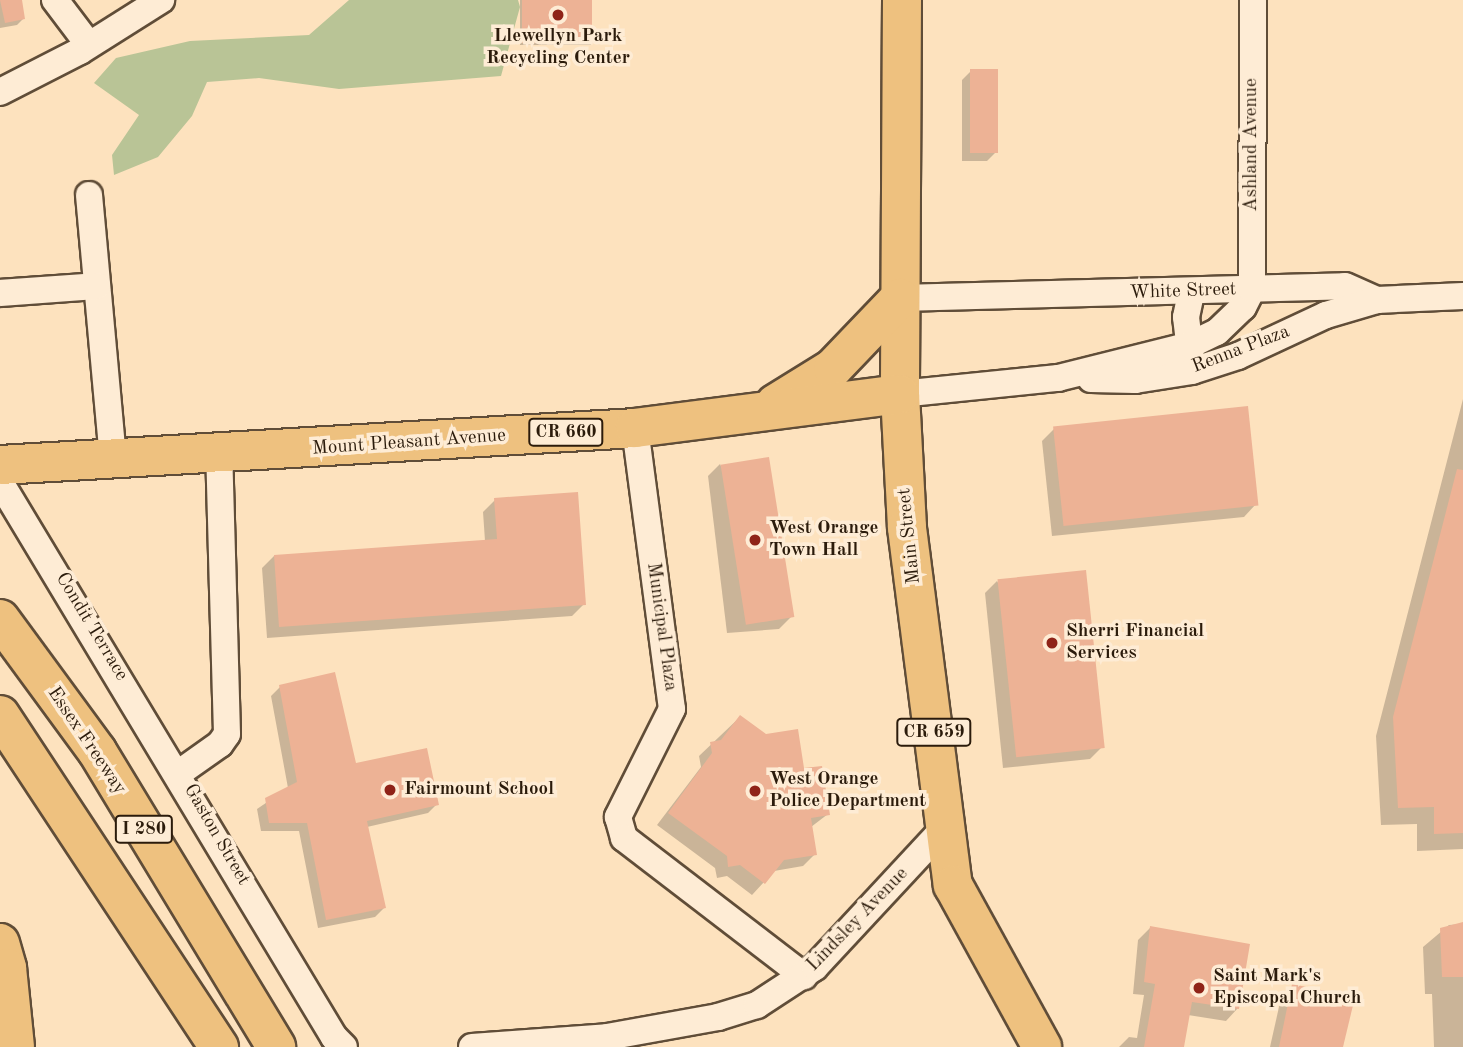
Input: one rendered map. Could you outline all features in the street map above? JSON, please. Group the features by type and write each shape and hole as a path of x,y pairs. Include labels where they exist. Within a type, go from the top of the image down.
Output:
{"main road":[{"name":"Main Street","path":"902,0 900,394 907,528 953,885 1042,1047"},
{"path":"765,410 833,368 900,298"},
{"name":"Mount Pleasant Avenue","path":"0,465 635,428 900,394"},
{"name":"Essex Freeway","path":"0,619 97,751 276,1047"},
{"name":"I 280","path":"0,715 219,1047"},
{"path":"0,943 7,968 15,1047"}],"street":[{"path":"55,0 89,45"},
{"path":"0,92 89,45 161,0"},
{"name":"Ashland Avenue","path":"1252,289 1253,0"},
{"path":"89,195 113,458"},
{"path":"0,293 97,286"},
{"name":"White Street","path":"900,298 1345,286 1377,300 1463,296"},
{"name":"Renna Plaza","path":"1191,358 1226,324 1252,289"},
{"path":"1191,292 1186,317 1191,358"},
{"name":"Renna Plaza","path":"900,394 1058,378 1135,380 1191,358 1377,300"},
{"name":"Municipal Plaza","path":"635,428 673,709 618,817 624,838 804,976"},
{"name":"Gaston Street","path":"219,453 227,734 220,744 179,773 334,1037 344,1047"},
{"name":"Condit Terrace","path":"0,482 179,773"},
{"name":"Lindsley Avenue","path":"472,1047 607,1042 744,1009 804,976 946,827"}],"green space":[{"path":"349,0 518,0 520,7 501,76 339,89 259,78 207,82 192,116 158,157 114,175 112,155 139,115 94,83 116,58 190,41 309,35"}],"building":[{"path":"0,0 22,0 25,19 5,23"},
{"name":"Llewellyn Park Recycling Center","path":"522,0 592,0 592,43 522,43"},
{"path":"970,69 998,69 998,153 970,153"},
{"path":"1248,406 1258,505 1064,526 1053,426"},
{"name":"West Orange Town Hall","path":"769,457 794,617 746,625 721,465"},
{"path":"1457,469 1463,470 1463,833 1434,834 1434,807 1398,808 1393,717"},
{"path":"578,492 586,605 279,627 274,555 497,539 494,498"},
{"path":"1086,570 1105,748 1016,757 997,579"},
{"path":"335,672 356,763 427,748 439,805 367,821 386,908 326,920 307,823 269,823 265,798 297,782 279,685"},
{"name":"West Orange Police Department","path":"740,715 766,734 798,729 804,768 822,766 830,815 811,818 817,855 784,860 765,884 740,865 728,867 727,856 668,813 712,753 710,742 721,740"},
{"path":"1463,922 1463,977 1442,977 1440,928"},
{"name":"Saint Mark's Episcopal Church","path":"1150,926 1250,944 1239,1009 1192,1002 1184,1047 1144,1047 1155,984 1144,982"},
{"path":"1292,984 1355,997 1343,1047 1279,1047"}],"place":[{"name":"Llewellyn Park Recycling Center","path":"558,15"},
{"name":"West Orange Town Hall","path":"755,540"},
{"name":"Sherri Financial Services","path":"1052,643"},
{"name":"Fairmount School","path":"390,790"},
{"name":"West Orange Police Department","path":"755,791"},
{"name":"Saint Mark's Episcopal Church","path":"1199,988"}]}
